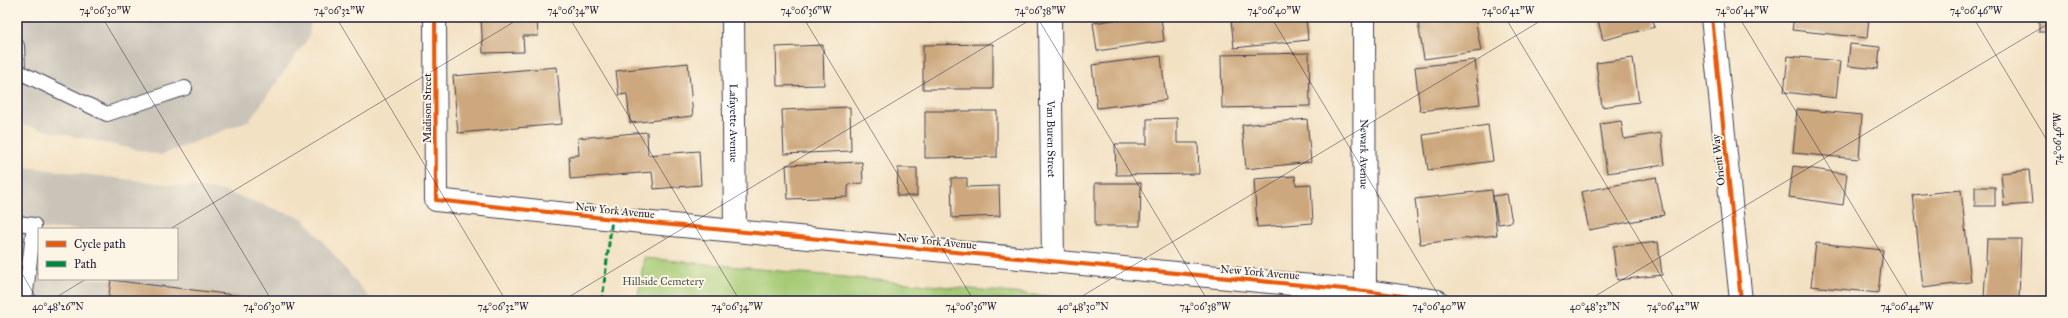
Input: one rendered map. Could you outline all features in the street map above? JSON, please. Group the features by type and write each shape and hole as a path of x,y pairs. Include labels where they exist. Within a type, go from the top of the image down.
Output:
{"street":[{"name":"Madison Street","path":"435,17 436,200"},
{"name":"Lafayette Avenue","path":"733,17 735,230"},
{"name":"Van Buren Street","path":"1050,17 1053,262"},
{"name":"Newark Avenue","path":"1364,17 1365,291"},
{"name":"Orient Way","path":"1712,17 1741,301"},
{"name":"New York Avenue","path":"436,200 650,223 1365,291 1437,301"}],"lane":[{"path":"17,46 17,72 107,114 185,88"},
{"path":"17,223 34,225 25,301"}],"shaded area":[{"path":"17,17 311,17 309,37 250,120 161,155 17,124"},
{"path":"17,166 223,191 304,219 371,300 381,301 17,301"}],"green space":[{"name":"Hillside Cemetery","path":"644,258 1098,301 637,301"}],"building":[{"path":"481,17 537,17 538,36 523,36 524,52 483,53"},
{"path":"923,17 991,17 991,21 923,22"},
{"path":"1134,17 1161,17 1164,41 1097,51 1093,23"},
{"path":"1260,17 1306,17 1308,40 1234,48 1231,20"},
{"path":"1417,17 1475,17 1481,51 1424,59"},
{"path":"1597,17 1652,17 1655,27 1603,40"},
{"path":"1794,17 1869,17 1867,38 1792,30"},
{"path":"2039,17 2051,17 2051,32 2039,32"},
{"path":"993,44 993,89 923,89 923,45"},
{"path":"1850,44 1880,47 1878,69 1848,66"},
{"path":"823,45 824,85 777,86 776,47"},
{"path":"1309,53 1310,106 1222,108 1221,55"},
{"path":"1161,56 1166,100 1097,108 1092,65"},
{"path":"1788,56 1840,61 1836,98 1784,92"},
{"path":"1633,58 1639,102 1602,107 1596,63"},
{"path":"1475,60 1480,104 1420,111 1415,67"},
{"path":"688,63 693,116 630,123 627,94 619,95 616,71"},
{"path":"557,67 562,124 458,133 453,76"},
{"path":"850,107 851,151 784,154 782,110"},
{"path":"1797,109 1862,115 1859,159 1793,153"},
{"path":"925,111 997,111 997,157 925,158"},
{"path":"1177,118 1177,143 1198,143 1199,174 1116,175 1115,144 1147,144 1147,119"},
{"path":"1307,119 1311,162 1246,169 1242,125"},
{"path":"1621,121 1624,139 1661,133 1665,165 1607,173 1600,124"},
{"path":"1488,125 1493,161 1428,170 1423,135"},
{"path":"647,132 648,155 699,151 701,185 654,189 652,172 570,179 569,156 579,155 578,138"},
{"path":"862,162 863,183 848,184 848,197 788,199 786,165"},
{"path":"1793,166 1847,174 1843,205 1789,197"},
{"path":"898,168 917,168 917,196 897,196"},
{"path":"2029,170 2032,204 2004,206 2001,173"},
{"path":"1295,176 1296,185 1311,184 1313,223 1257,227 1254,179"},
{"path":"1656,177 1664,215 1589,230 1581,192"},
{"path":"951,178 967,178 967,187 999,186 1000,216 952,218"},
{"path":"1095,183 1141,183 1140,226 1095,226"},
{"path":"1975,187 1995,187 1995,206 1975,206"},
{"path":"1492,190 1497,235 1420,244 1415,199"},
{"path":"1961,190 1971,282 1923,288 1913,195"},
{"path":"1507,194 1512,222 1498,224 1493,196"},
{"path":"1987,239 2021,239 2019,301 1984,301"},
{"path":"1658,242 1662,275 1617,280 1613,247"},
{"path":"1816,243 1883,250 1878,293 1811,286"},
{"path":"111,280 275,300 275,301 108,301"}],"marked path":[{"path":"602,301 612,219"}],"cycle path":[{"path":"435,17 436,200 651,223 1365,291 1437,301"},
{"path":"1712,17 1741,301"}]}
